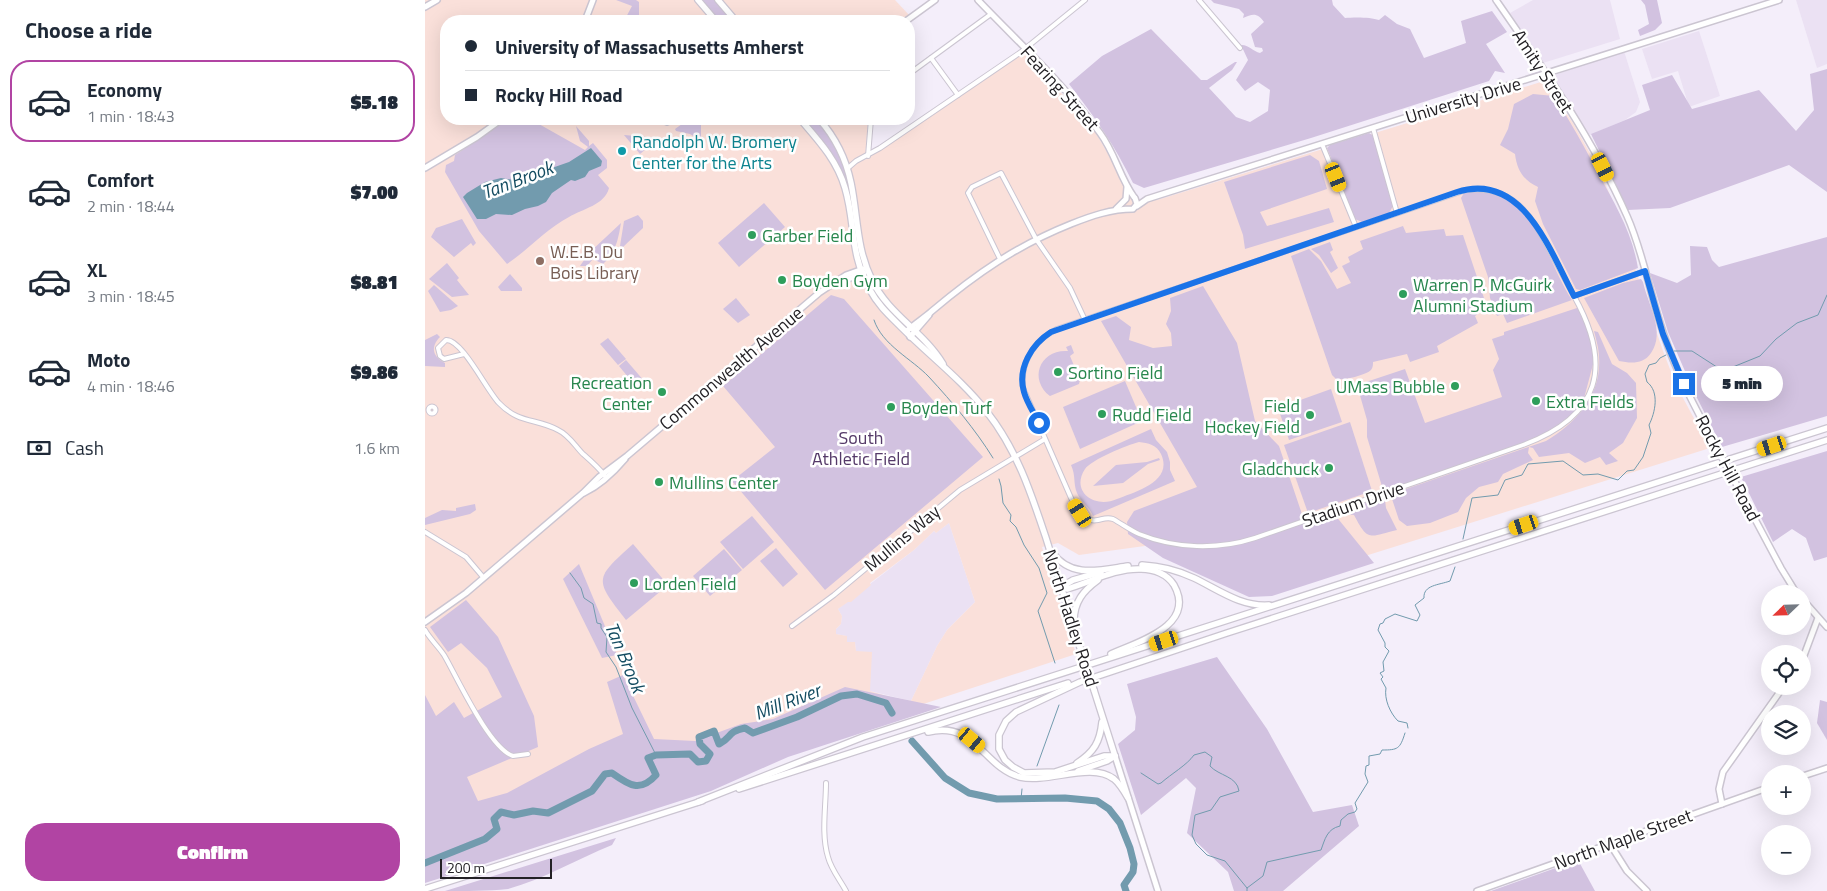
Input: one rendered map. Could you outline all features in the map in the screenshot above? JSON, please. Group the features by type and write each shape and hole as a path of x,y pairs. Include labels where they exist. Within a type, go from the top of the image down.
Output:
{"main road":[{"path":"425,7 437,0"},
{"path":"587,15 593,0"},
{"path":"698,0 712,15"},
{"path":"718,0 731,15"},
{"path":"914,15 935,0"},
{"name":"Fearing Street","path":"978,0 1025,49 1099,132 1110,149 1134,198"},
{"name":"Amity Street","path":"1496,0 1591,143"},
{"name":"University Drive","path":"910,332 953,292 1000,259 1036,239 1078,222 1115,209 1133,209 1147,199 1546,75 1779,0"},
{"path":"425,168 494,125"},
{"path":"805,125 830,155 841,176 848,200 853,246 861,272 881,306 910,332"},
{"path":"824,125 831,134 845,161 852,186 857,236 867,270 880,295 910,332"},
{"name":"Rocky Hill Road","path":"1591,143 1627,217 1659,321 1675,365 1722,458 1791,585"},
{"name":"Fearing Street","path":"1126,200 1127,186"},
{"path":"1134,198 1137,206"},
{"name":"University Drive","path":"1115,209 1126,200 1134,198 1147,199"},
{"path":"1126,200 1128,208"},
{"name":"Commonwealth Avenue","path":"425,622 447,608 819,293 837,282 867,270"},
{"name":"North Hadley Road","path":"910,332 930,356 944,366 989,414 1015,455 1027,481 1158,891"},
{"path":"698,802 863,737 1827,428"},
{"path":"425,889 1827,440"},
{"path":"1048,546 1059,562 1071,569 1109,572 1144,568 1163,574 1174,586 1178,597 1178,609 1172,620 1158,633 1092,664"},
{"path":"1061,588 1067,589 1109,572 1140,565 1165,567 1189,576 1244,603 1262,606 1279,604"},
{"path":"1074,627 1075,610 1079,598 1109,572"},
{"path":"1811,610 1827,627"},
{"path":"1808,645 1817,618"},
{"path":"1128,798 1116,782 1105,774 1098,772 1034,774 1021,772 1005,760 999,746 1000,732 1006,721 1019,710 1057,691 1172,651"},
{"path":"1722,804 1719,789 1723,772 1778,695"},
{"path":"1068,772 1096,746 1101,737 1103,719"},
{"path":"849,754 935,730 946,730 969,738 1000,766 1017,776 1030,779 1068,772 1104,756 1115,756"},
{"path":"1811,773 1827,768"},
{"name":"North Maple Street","path":"1477,891 1761,790"},
{"path":"1609,844 1627,871 1647,891"}],"street":[{"path":"915,124 1025,49 1085,0"},
{"path":"1199,0 1240,48"},
{"path":"915,70 991,14"},
{"path":"931,58 958,95"},
{"path":"868,156 871,125"},
{"path":"847,168 914,125"},
{"path":"1373,128 1397,213"},
{"path":"1322,144 1357,227"},
{"path":"845,161 856,161"},
{"path":"1000,259 970,199 968,191 972,187 1003,173 1036,239 1070,288 1085,320"},
{"name":"Stadium Drive","path":"1466,190 1488,190 1507,196 1531,216 1591,330 1596,364 1592,385 1586,401 1574,416 1550,435 1247,540 1212,546 1179,545 1137,534 1112,519 1091,521 1087,519 1075,505 1045,439 1043,430 1024,392 1023,380 1026,362 1035,345 1046,335 1057,329 1397,213 1466,190"},
{"path":"1574,296 1645,271"},
{"path":"464,354 444,359 440,356 438,348 443,342 451,340 464,354 504,408 522,420 561,431 605,475"},
{"path":"1015,455 1045,439"},
{"name":"Mullins Way","path":"792,626 834,595 960,490 1015,455"},
{"path":"425,532 466,557 483,577"},
{"path":"425,630 442,653 473,709 502,748 511,755 527,754"},
{"path":"826,783 825,832 827,854 846,891"}],"shaded area":[{"path":"425,0 895,0 909,15 440,15 440,125 868,125 865,160 1024,52 1093,128 1134,199 1141,200 1157,200 1544,81 1573,123 1600,171 1612,200 1676,385 1710,448 1269,586 1152,545 1079,555 1058,543 1042,547 1076,654 425,867","holes":["949,523 975,602 947,630 937,646 911,701 870,691 872,652 856,651 855,642 847,642 847,636 836,634 836,629 841,624 842,616 838,609 851,602 871,585 870,583 914,550 934,531 936,533"]},
{"path":"1533,0 1610,0 1620,39 1543,63 1510,13"},
{"path":"1796,0 1827,0 1827,64 1817,68"},
{"path":"1699,31 1720,96 1689,107 1678,71 1652,79 1642,49"},
{"path":"1624,51 1640,102 1636,112 1625,120 1590,135 1552,81 1552,76"},
{"path":"949,523 975,602 947,630 937,646 911,701 870,691 856,651 855,642 846,642 846,636 836,634 836,629 841,624 842,616 838,609 914,550 934,531 936,533"}],"green space":[{"path":"616,0 636,0 639,2 639,15 627,15 632,6"},
{"path":"701,0 715,0 728,15 714,15"},
{"path":"1211,0 1332,0 1333,5 1345,18 1372,18 1379,20 1385,15 1397,24 1410,29 1424,58 1466,43 1461,21 1492,11 1507,32 1486,44 1505,73 1495,71 1489,81 1311,138 1144,188 1133,183 1104,132 1069,84 1102,56 1151,29 1201,80 1207,80 1237,62 1232,70 1209,88 1236,117 1250,122 1268,111 1270,90 1258,82 1245,91 1236,80 1248,60 1241,45 1260,53 1263,51 1262,48 1255,47 1251,34 1264,22 1255,15 1243,18 1244,14 1239,9 1214,3"},
{"path":"1641,0 1657,0 1662,23 1655,30 1640,36 1638,30 1649,24 1645,5"},
{"path":"1827,69 1827,192 1789,165 1670,208 1628,210 1591,134 1650,110 1642,85 1672,75 1692,109 1759,90 1796,131 1814,110 1810,74"},
{"path":"1533,94 1554,96 1566,115 1622,219 1632,242 1638,268 1580,290 1576,289 1543,224 1535,201 1538,187 1528,181 1522,174 1517,165 1515,154 1500,145 1508,129 1514,104"},
{"path":"500,125 541,125 585,150 588,147 580,141 576,126 589,141 589,146 593,143 607,160 607,168 598,175 609,188 607,194 598,203 561,222 507,264 479,231 445,172 446,165 454,161 455,155"},
{"path":"681,125 701,125 701,141 690,134 676,131 675,129"},
{"path":"808,125 820,125 829,137 846,175 851,196 835,158"},
{"path":"1369,133 1374,136 1393,206 1389,213 1362,222 1355,219 1327,148 1330,145"},
{"path":"624,135 659,138 640,154"},
{"path":"1310,155 1319,161 1327,189 1260,212 1267,226 1329,208 1334,222 1245,249 1243,235 1224,182"},
{"path":"1481,191 1500,197 1516,206 1528,219 1538,233 1572,300 1507,323 1503,314 1497,316 1490,298 1488,277 1461,198 1464,193"},
{"name":"Garber Field","path":"764,203 785,227 739,267 718,243"},
{"path":"638,215 643,221 643,228 623,247 620,246 624,221"},
{"path":"462,219 476,243 473,246 471,243 454,257 431,237 436,228"},
{"path":"621,223 616,245 611,255 603,264 593,259 587,266 580,266 589,253"},
{"path":"1403,226 1406,233 1444,229 1446,236 1463,235 1487,307 1475,316 1478,323 1437,346 1439,352 1410,362 1407,354 1373,362 1371,370 1364,374 1336,379 1332,375 1291,256 1309,249 1321,261 1337,289 1351,283 1342,266 1350,262 1348,257 1363,249 1360,241"},
{"path":"1827,237 1827,416 1722,447 1694,392 1668,332 1650,273 1677,283 1691,275 1690,246 1707,247 1712,260 1719,267"},
{"path":"1330,242 1333,250 1330,252 1338,268 1331,273 1319,255 1311,249"},
{"path":"447,263 469,295 452,297 429,279"},
{"path":"510,274 522,288 522,291 501,291 498,287"},
{"path":"1641,279 1655,318 1657,336 1655,345 1651,353 1644,360 1632,363 1619,361 1584,298 1623,283"},
{"path":"434,285 458,306 451,310 440,312 428,291"},
{"path":"1203,286 1237,343 1255,421 1279,446 1306,526 1335,515 1374,563 1272,596 1249,597 1163,558 1128,534 1127,522 1134,511 1197,487 1101,321 1116,316 1131,327 1129,340 1153,348 1172,346 1171,333 1166,324 1171,311 1170,298"},
{"name":"South Athletic Field","path":"831,295 844,299 983,457 825,590 732,481 775,447 723,386"},
{"path":"736,298 750,315 738,323 723,309"},
{"name":"Extra Fields","path":"1580,307 1596,353 1582,406 1542,438 1384,493 1367,437 1367,420 1357,385 1405,369 1425,423 1502,397 1493,370 1499,359 1492,339 1504,335 1504,332"},
{"path":"1594,331 1598,332 1612,364 1627,373 1636,383 1637,418 1623,443 1609,453 1618,461 1606,465 1600,457 1585,463 1569,453 1539,457 1533,448 1529,447 1528,453 1533,460 1503,474 1498,482 1479,487 1466,498 1458,512 1430,523 1407,526 1399,520 1392,499 1385,500 1386,508 1397,530 1370,535 1363,530 1354,515 1336,513 1546,441 1557,434 1577,417 1591,396 1596,384 1599,371 1599,357"},
{"path":"437,334 440,337 435,344 434,352 445,363 445,367 425,366 425,340"},
{"path":"608,338 626,359 618,365 600,344"},
{"name":"Sortino Field","path":"1071,345 1074,353 1070,356 1080,380 1079,384 1050,396 1043,389 1040,382 1040,366 1050,355 1068,351 1066,347"},
{"path":"626,360 645,382 637,388 619,366"},
{"name":"Rudd Field","path":"1125,381 1142,421 1080,449 1063,407"},
{"name":"Field Hockey Field","path":"1331,389 1342,422 1289,440 1278,408"},
{"name":"Gladchuck","path":"1350,422 1372,491 1308,513 1284,445"},
{"path":"1151,429 1156,440 1167,452 1170,470 1175,481 1093,516 1077,493 1071,465","holes":["1139,442 1155,447 1161,454 1164,464 1162,472 1157,479 1142,489 1109,502 1093,500 1087,496 1081,485 1081,477 1085,469 1102,457"]},
{"path":"1827,451 1827,557 1814,561 1806,538 1792,529 1773,542 1741,477"},
{"path":"1159,458 1160,460 1148,464 1123,483 1093,486 1116,465 1147,462"},
{"path":"475,504 476,510 470,514 425,525 425,518 442,510 456,511 456,508"},
{"path":"752,516 774,542 743,569 720,542"},
{"name":"Lorden Field","path":"633,544 668,585 626,620 608,596 603,580 605,573 611,565"},
{"path":"776,548 798,574 783,587 760,561"},
{"path":"724,549 742,570 710,596 693,576"},
{"path":"579,564 617,655 602,658 563,579"},
{"path":"466,600 498,637 534,716 538,747 467,777 478,801 507,793 589,749 623,734 607,682 623,675 654,739 695,741 741,724 773,719 845,687 941,707 788,757 711,791 425,883 425,695 436,716 454,702 464,718 502,697 487,668 461,643 448,652 430,627"},
{"path":"1217,657 1267,729 1313,812 1352,805 1359,826 1283,891 1234,891 1228,872 1187,833 1196,788 1186,778 1141,815 1118,744 1135,730 1136,717 1127,684"},
{"path":"1820,700 1827,702 1827,740 1817,723"},
{"path":"616,838 612,845 521,885 508,889 485,891 445,891"},
{"path":"1578,860 1595,891 1491,891"}],"water":[{"path":"591,148 602,161 601,166 589,171 585,177 575,181 571,180 552,193 546,202 538,206 512,215 496,214 486,219 477,219 463,197 485,182 501,178 514,180 533,169 549,169 569,162"}],"waterway":[{"path":"1674,351 1692,351 1723,371 1760,356 1776,339 1797,323 1818,315 1827,295"},
{"path":"874,320 878,329 890,344 922,370 947,397 971,426 993,458"},
{"path":"1463,539 1472,498 1498,495 1505,480 1522,475 1528,464 1563,461 1583,475 1598,474 1618,480 1627,471 1634,470 1643,457 1651,433 1649,425 1655,403 1654,391 1647,382 1645,374 1649,365 1656,363 1666,355"},
{"path":"999,479 1003,503 1011,515 1010,521 1016,527 1024,545 1039,568 1047,593 1038,611 1055,663"},
{"path":"1408,728 1407,723 1398,721 1395,718 1387,701 1386,688 1380,673 1384,671 1383,662 1389,651 1385,647 1385,643 1378,630 1380,624 1385,619 1395,614 1417,621 1420,615 1415,605 1424,598 1426,590 1450,581 1455,567"},
{"name":"Tan Brook","path":"570,573 581,588 584,598 593,604 597,623 601,624 601,628 607,637 606,652 616,667 632,708 656,755"},
{"name":"Tan Brook","path":"425,863 485,839 497,829 494,819 501,812 514,815 533,811 548,813 592,791 605,774 612,773 629,784 645,784 656,775 648,758 656,755 690,754 698,762 706,761 710,754 700,744 699,737 714,731 719,744 732,733 739,730 745,728 753,733 797,717 841,696 857,694 886,703 892,713"},
{"path":"1037,766 1059,705"},
{"path":"1247,891 1247,888 1263,876 1267,862 1321,850 1329,832 1340,826 1341,820 1357,809 1355,803 1368,782 1365,774 1366,766 1369,765 1369,756 1380,754 1382,750 1398,748 1405,733"},
{"name":"Mill River","path":"912,741 945,778 969,793 997,799 1065,798 1097,801 1109,809 1120,823 1134,864 1133,872 1124,885 1126,891"},
{"path":"1141,773 1158,784 1183,766 1194,755 1205,752 1212,757 1210,766 1235,782 1239,791 1220,797 1211,810 1195,815 1192,835 1196,844 1207,855 1225,861 1247,888"},
{"path":"1021,799 1022,789"}],"place":[{"name":"Randolph W. Bromery Center for the Arts","path":"622,151"},
{"name":"Garber Field","path":"752,235"},
{"name":"W.E.B. Du Bois Library","path":"540,261"},
{"name":"Boyden Gym","path":"782,280"},
{"name":"Warren P. McGuirk Alumni Stadium","path":"1403,294"},
{"name":"Sortino Field","path":"1058,372"},
{"name":"UMass Bubble","path":"1455,386"},
{"name":"Recreation Center","path":"662,392"},
{"name":"Extra Fields","path":"1536,401"},
{"name":"Boyden Turf","path":"891,407"},
{"name":"Rudd Field","path":"1102,414"},
{"name":"Field Hockey Field","path":"1310,415"},
{"name":"Gladchuck","path":"1329,468"},
{"name":"Mullins Center","path":"659,482"},
{"name":"Lorden Field","path":"634,583"}],"route":[{"path":"1039,423 1024,392 1023,374 1026,362 1035,345 1051,332 1233,268 1457,192 1471,189 1488,190 1507,196 1531,216 1574,296 1645,271 1663,334 1684,384"}]}
